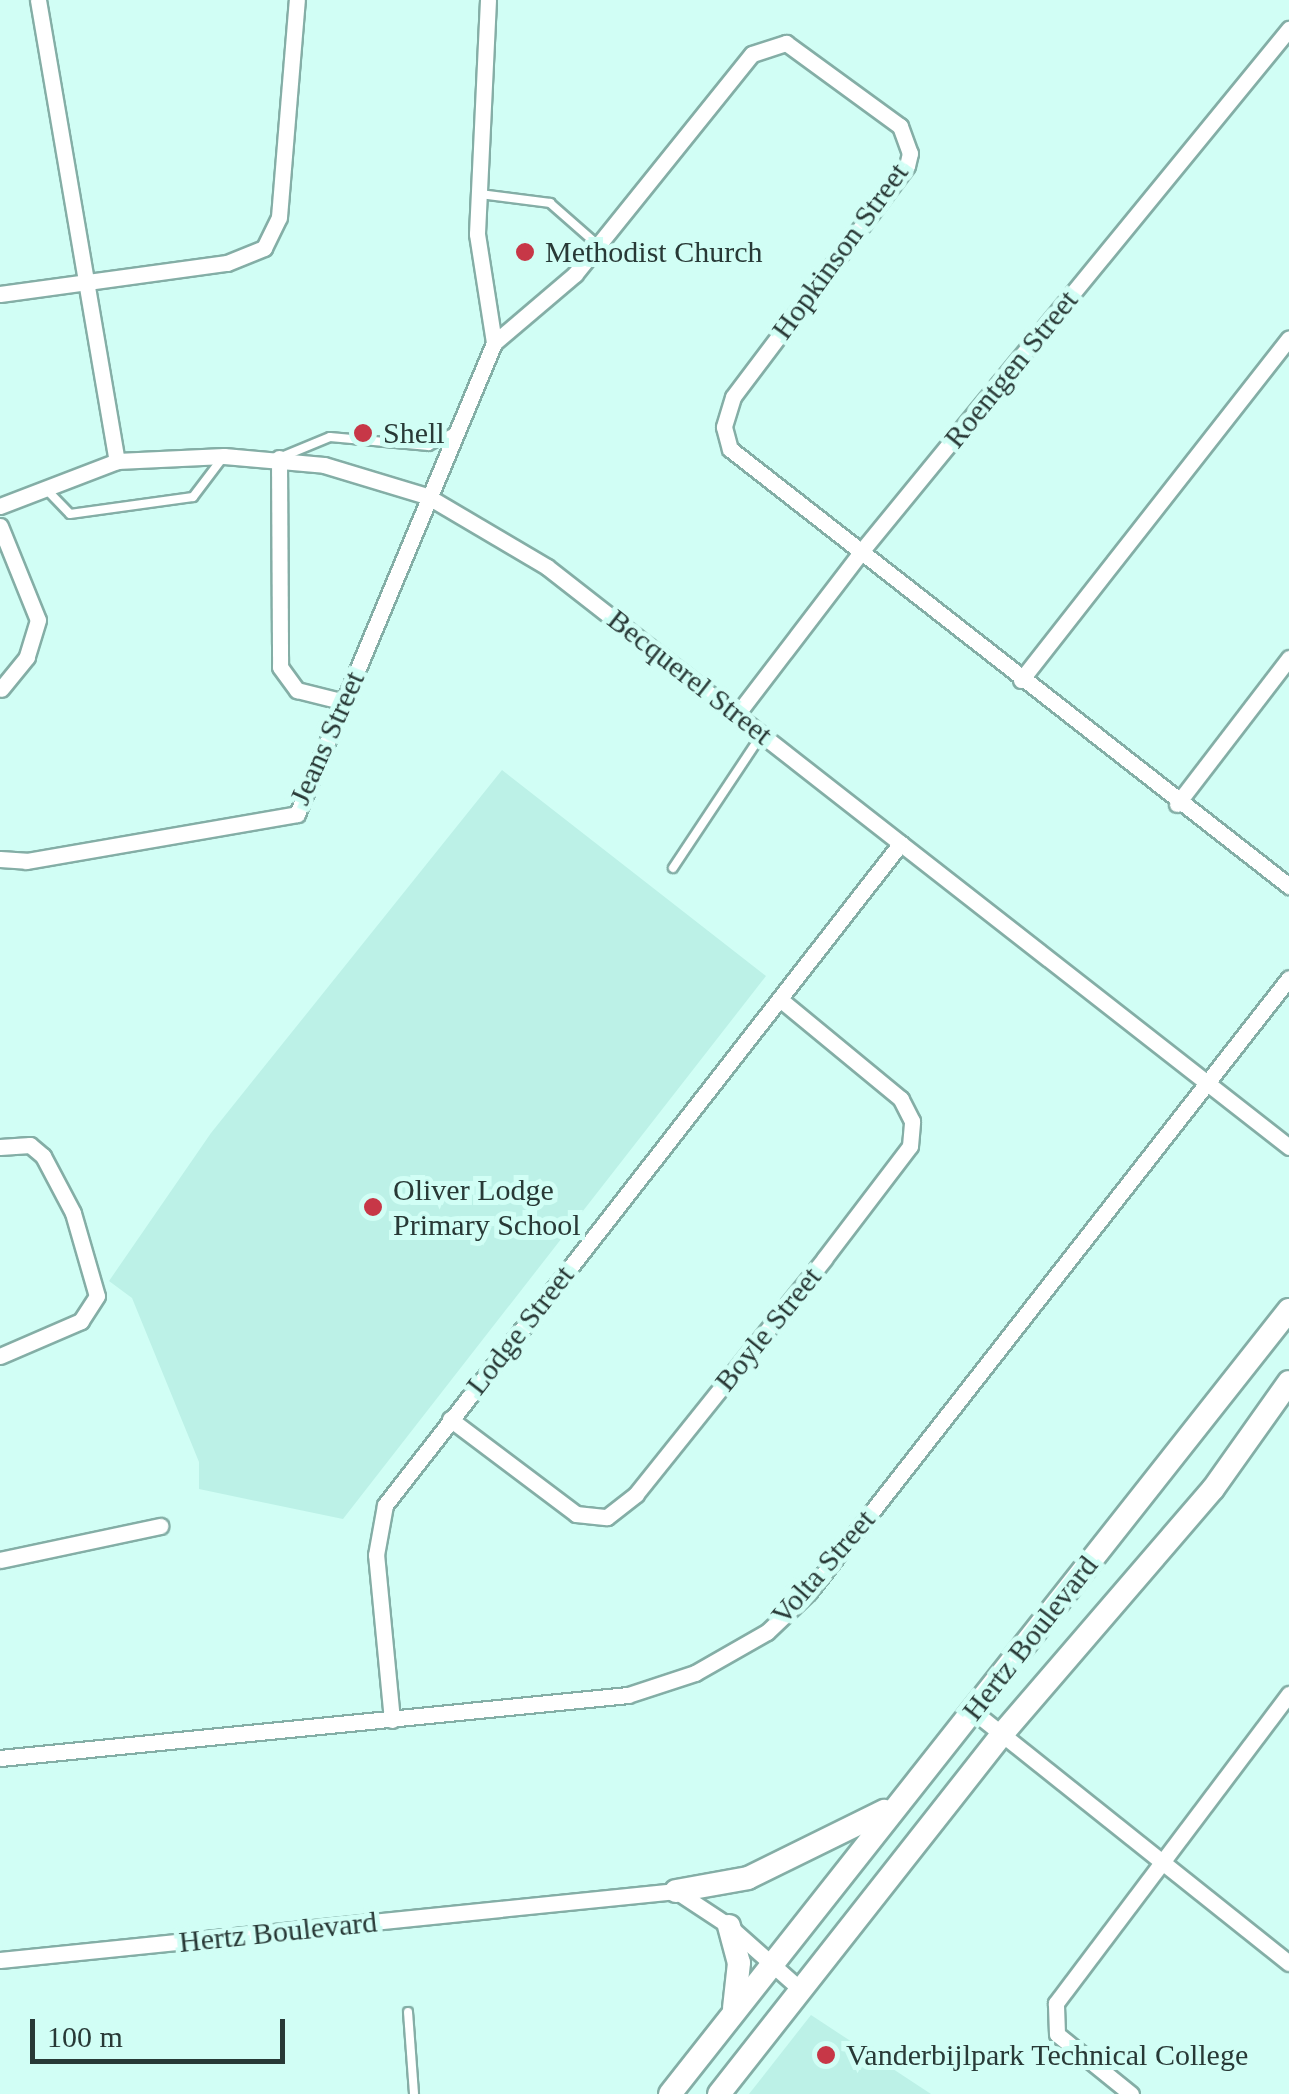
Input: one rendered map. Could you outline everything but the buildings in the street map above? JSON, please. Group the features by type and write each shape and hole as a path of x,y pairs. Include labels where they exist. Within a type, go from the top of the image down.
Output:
{"street":[{"path":"38,0 118,461"},
{"path":"0,294 228,262 270,242 279,216 297,0"},
{"path":"488,0 476,194 478,264 494,343"},
{"name":"Roentgen Street","path":"738,714 864,548 1289,30"},
{"name":"Hopkinson Street","path":"427,496 494,343 562,286 762,48 797,48 900,126 909,142 908,166 732,397 724,426 730,449 864,548"},
{"path":"1021,680 1289,338"},
{"name":"Becquerel Street","path":"0,506 42,486 118,461 224,456 279,458 427,496 547,567 1289,1146"},
{"path":"279,458 280,667 297,690 345,702"},
{"name":"Jeans Street","path":"0,860 26,861 297,814 427,496"},
{"path":"0,526 38,620 27,657 1,690"},
{"path":"864,548 1021,680 1289,886"},
{"path":"1178,804 1289,658"},
{"name":"Lodge Street","path":"392,1720 378,1528 385,1505 901,843"},
{"name":"Volta Street","path":"0,1758 628,1695 668,1686 767,1632 809,1592 1289,978"},
{"name":"Boyle Street","path":"450,1420 564,1507 586,1517 607,1517 636,1494 824,1259 910,1146 912,1121 901,1098 782,1000"},
{"path":"0,1146 30,1145 43,1156 73,1214 98,1296 81,1321 0,1356"},
{"name":"Hertz Boulevard","path":"670,2094 892,1807 973,1711 1289,1310"},
{"name":"Hertz Boulevard","path":"719,2094 1003,1733 1213,1489 1289,1382"},
{"path":"0,1560 160,1526"},
{"path":"1132,2094 1058,2034 1056,2003 1287,1701"},
{"path":"973,1711 1159,1864 1289,1963"},
{"path":"676,1891 748,1878 892,1807"},
{"path":"676,1891 729,1926 801,1990"},
{"name":"Hertz Boulevard","path":"0,1960 676,1891"},
{"path":"729,1926 739,1963 733,2011"}],"lane":[{"path":"476,194 550,202 598,245"},
{"path":"279,458 330,437 428,446 456,430"},
{"path":"42,486 70,514 193,497 224,456"},
{"path":"673,868 764,733"},
{"path":"408,2012 414,2094"}],"shaded area":[{"name":"Oliver Lodge Primary School","path":"502,770 766,976 343,1519 199,1489 199,1462 132,1298 109,1281 211,1133"},
{"name":"Vanderbijlpark Technical College","path":"811,2015 931,2094 749,2094"}],"place":[{"name":"Methodist Church","path":"525,252"},
{"name":"Shell","path":"363,433"},
{"name":"Oliver Lodge Primary School","path":"373,1207"},
{"name":"Vanderbijlpark Technical College","path":"826,2055"}]}
